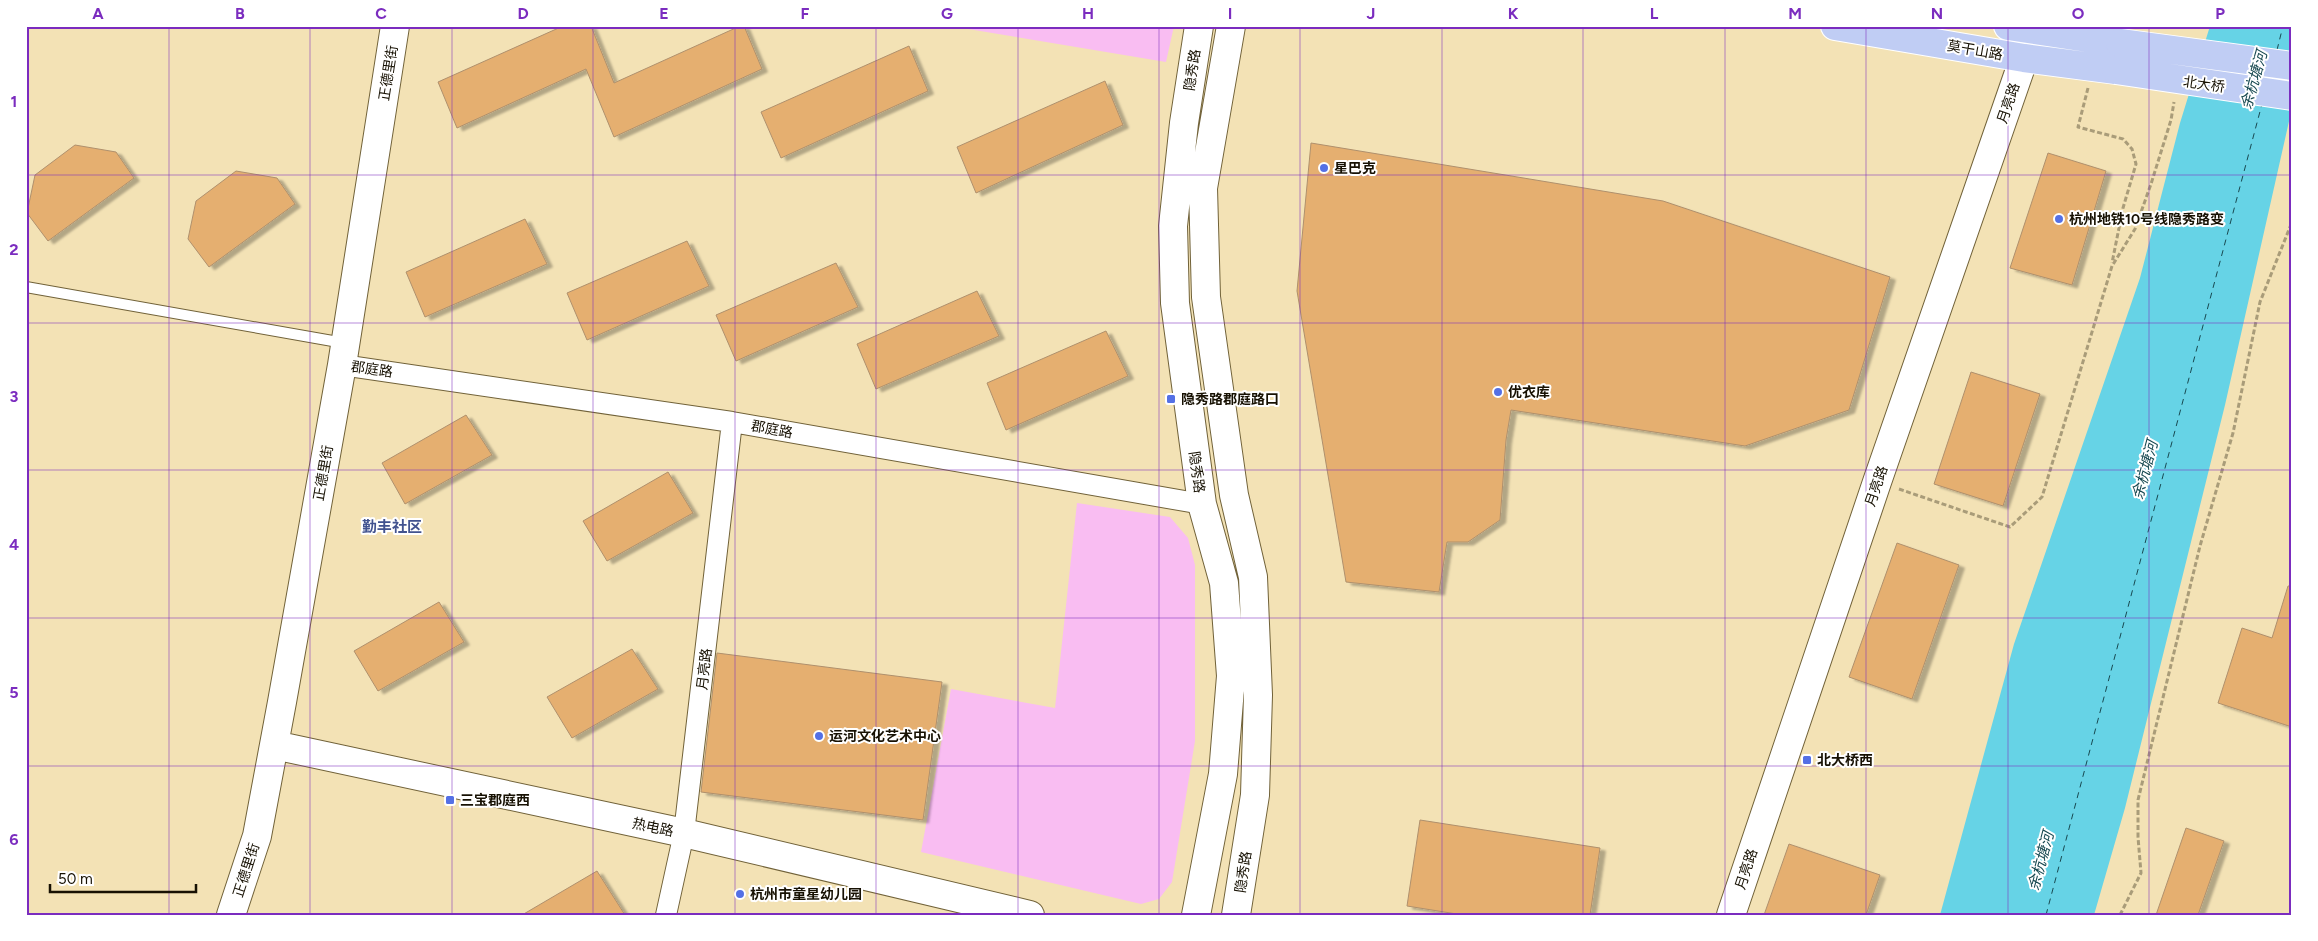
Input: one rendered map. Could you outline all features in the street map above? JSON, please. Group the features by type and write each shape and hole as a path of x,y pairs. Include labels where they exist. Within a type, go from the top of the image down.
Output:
{"main road":[{"name":"莫干山路","path":"1835,26 2024,58 2105,69"},
{"path":"2008,26 2292,66"},
{"name":"北大桥","path":"2105,69 2292,96"}],"street":[{"name":"正德里街","path":"231,915 257,836 274,745 344,354 395,26"},
{"name":"隐秀路","path":"1196,915 1223,774 1231,676 1224,583 1202,504 1175,303 1173,226 1184,123 1199,26"},
{"name":"隐秀路","path":"1231,26 1203,188 1206,297 1234,495 1253,578 1258,695 1255,796 1236,915"},
{"name":"月亮路","path":"1731,915 1877,482 2024,58"},
{"name":"郡庭路","path":"344,354 1202,504"},
{"name":"月亮路","path":"666,915 684,834 732,422"},
{"name":"热电路","path":"274,745 684,834 1030,915"}],"lane":[{"path":"26,287 344,354"}],"path":[{"path":"1877,482 2010,527 2042,497 2112,266 2123,208 2136,164 2132,149 2124,139 2078,127 2105,69"},
{"path":"2112,266 2135,229 2171,120 2174,101"},
{"path":"2120,915 2141,873 2138,837 2138,800 2200,546 2233,433 2260,302 2292,222"}],"shaded area":[{"path":"950,26 1174,26 1166,62"},
{"path":"1077,503 1170,517 1188,538 1195,565 1195,741 1172,882 1159,899 1141,904 921,852 951,689 1055,708"}],"water":[{"name":"余杭塘河","path":"2210,26 2292,26 2292,108 2225,405 2125,808 2094,915 1940,915 2014,644 2140,278 2180,123"}],"building":[{"path":"563,26 591,26 614,83 740,26 744,26 762,69 614,137 586,69 457,128 438,82"},
{"path":"909,46 928,91 781,158 761,112"},
{"path":"1105,81 1123,125 976,193 957,147"},
{"path":"1311,143 1663,201 1890,277 1849,410 1745,446 1511,410 1506,440 1500,520 1468,542 1447,542 1439,592 1346,582 1297,291"},
{"path":"75,145 116,152 134,178 48,241 27,213 35,175"},
{"name":"杭州地铁10号线隐秀路变","path":"2048,153 2106,171 2072,285 2010,268"},
{"path":"236,171 277,178 295,204 209,267 188,239 196,201"},
{"path":"525,219 547,264 425,317 406,272"},
{"path":"687,241 709,286 587,340 567,293"},
{"path":"836,263 858,307 736,361 716,315"},
{"path":"977,291 999,336 876,389 857,344"},
{"path":"1106,331 1128,376 1006,430 987,383"},
{"path":"1971,372 2040,394 2003,506 1934,484"},
{"path":"466,415 492,455 405,504 382,463"},
{"path":"668,472 693,513 607,561 583,521"},
{"path":"1897,543 1959,565 1912,699 1849,677"},
{"path":"2288,586 2292,586 2292,727 2218,703 2242,628 2272,638"},
{"path":"439,602 464,642 378,691 354,651"},
{"path":"632,649 658,689 572,738 547,697"},
{"name":"运河文化艺术中心","path":"717,653 942,682 923,820 701,792"},
{"path":"1420,820 1600,848 1590,915 1463,915 1407,906"},
{"path":"2186,828 2224,841 2198,915 2156,915"},
{"path":"1789,844 1880,875 1866,915 1764,915"},
{"path":"597,871 625,915 522,915"}],"ferry route":[{"path":"2277,50 2283,26"},
{"path":"2046,915 2262,104"}],"place":[{"name":"星巴克","path":"1324,168"},
{"name":"杭州地铁10号线隐秀路变","path":"2059,219"},
{"name":"优衣库","path":"1498,392"},
{"name":"隐秀路郡庭路口","path":"1171,399"},
{"name":"运河文化艺术中心","path":"819,736"},
{"name":"北大桥西","path":"1807,760"},
{"name":"三宝郡庭西","path":"450,800"},
{"name":"杭州市童星幼儿园","path":"740,894"}],"district":[{"name":"勤丰社区","path":"392,527"}]}
